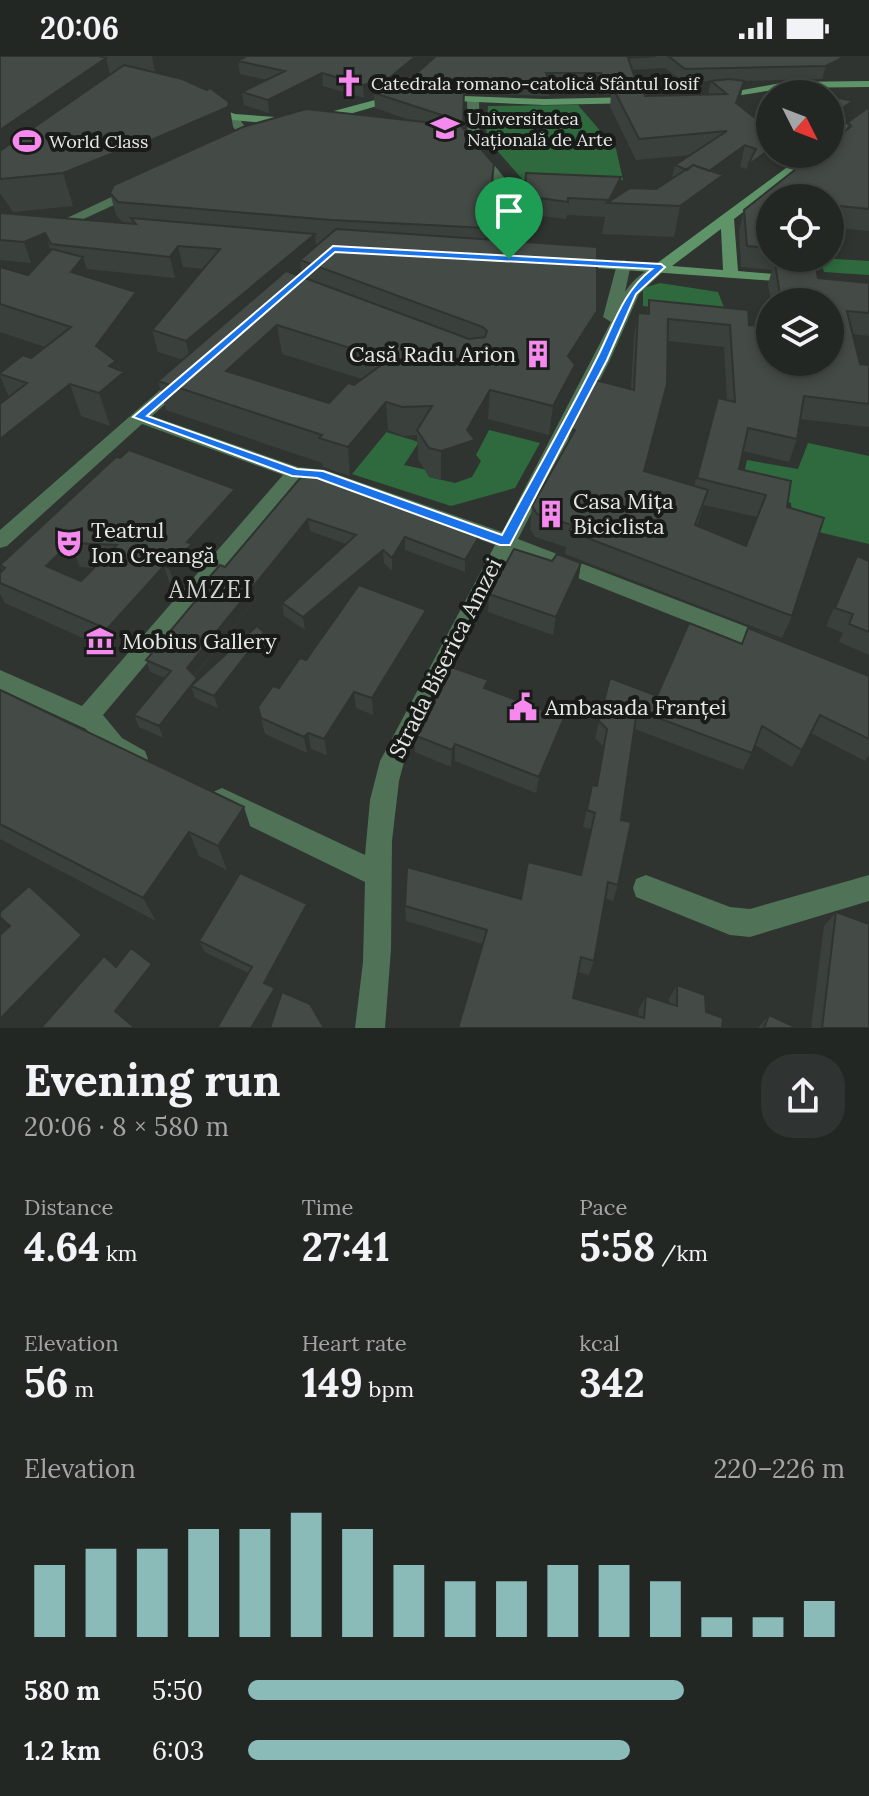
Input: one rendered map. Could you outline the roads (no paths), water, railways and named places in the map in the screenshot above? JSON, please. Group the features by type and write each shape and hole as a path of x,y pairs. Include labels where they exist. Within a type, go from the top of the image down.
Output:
{"street":[{"path":"394,96 442,56"},
{"path":"703,98 786,85 840,84 868,90"},
{"path":"227,148 394,96 413,96"},
{"path":"428,97 649,100"},
{"path":"473,100 474,147 511,195 508,259"},
{"path":"200,105 233,117 304,123"},
{"path":"844,132 869,113"},
{"path":"233,117 243,133 252,139"},
{"path":"661,267 794,168"},
{"path":"85,227 51,224 143,186"},
{"path":"727,218 731,273"},
{"path":"548,261 624,264 809,281"},
{"name":"Strada Biserica Amzei","path":"602,360 624,264"},
{"name":"Strada Biserica Amzei","path":"370,1028 377,965 381,804 392,761 602,360 631,294 637,285 661,267"},
{"path":"0,541 193,370"},
{"path":"139,417 296,473 318,474 505,541 787,652"},
{"path":"86,718 296,473"},
{"path":"0,679 86,718 101,728 121,750 161,771"},
{"path":"204,791 379,875"},
{"path":"646,888 730,921 750,923 869,888"}],"place":[{"name":"Catedrala romano-catolică Sfântul Iosif","path":"349,83"},
{"name":"Universitatea Națională de Arte","path":"445,128"},
{"name":"World Class","path":"27,141"},
{"name":"Casă Radu Arion","path":"538,354"},
{"name":"Casa Mița Biciclista","path":"551,514"},
{"name":"Teatrul Ion Creangă","path":"69,543"},
{"name":"Mobius Gallery","path":"100,641"},
{"name":"Ambasada Franței","path":"523,707"}],"district":[{"name":"AMZEI","path":"211,589"}]}
